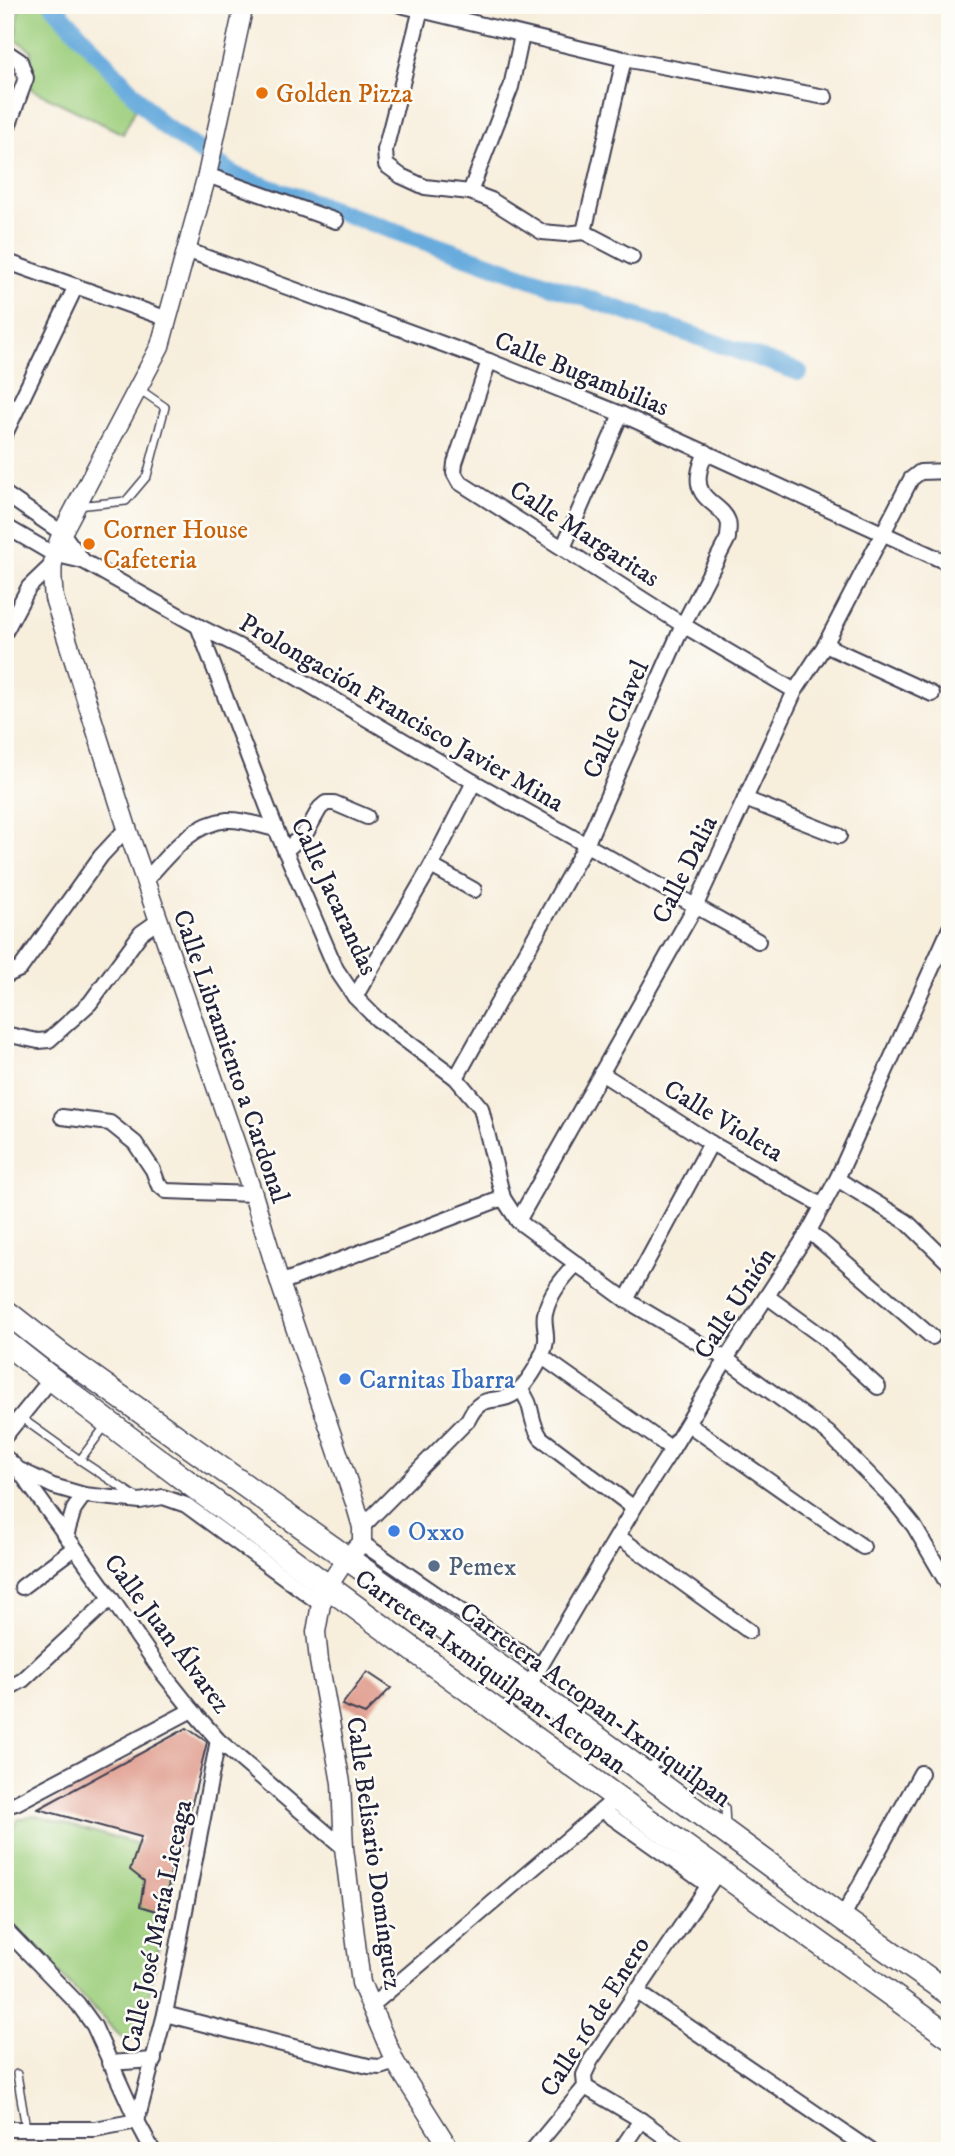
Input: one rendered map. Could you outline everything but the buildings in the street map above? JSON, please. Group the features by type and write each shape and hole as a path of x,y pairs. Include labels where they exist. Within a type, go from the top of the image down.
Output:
{"main road":[{"name":"Carretera Actopan-Ixmiquilpan","path":"5,1311 60,1354 357,1543 528,1687 950,1994"},
{"name":"Carretera Ixmiquilpan-Actopan","path":"5,1342 324,1595 609,1804 950,2037"}],"street":[{"path":"5,632 29,587 53,559 62,533 160,346 209,169 244,5"},
{"path":"400,5 422,7 522,35 624,59 825,97"},
{"path":"422,7 385,150 386,165 401,176 425,187 470,192 491,200 542,232 584,232 632,257"},
{"path":"470,192 511,87 522,35"},
{"path":"5,51 20,61 26,78 5,135"},
{"path":"584,232 624,59"},
{"path":"209,169 336,221"},
{"name":"Calle Bugambilias","path":"186,250 489,361 621,414 950,564"},
{"path":"5,261 168,319"},
{"path":"5,434 76,286"},
{"name":"Calle Margaritas","path":"489,361 455,463 454,472 458,482 683,625 795,691"},
{"path":"563,548 621,414"},
{"name":"Calle Clavel","path":"456,1078 586,845 683,625 728,538 729,522 723,513 707,500 700,486 698,475 706,452"},
{"name":"Calle Dalia","path":"518,1222 695,907 795,691 825,645 911,479 919,472 950,471"},
{"name":"Prolongación Francisco Javier Mina","path":"5,494 62,533 83,561 198,626 274,664 474,782 758,941"},
{"name":"Prolongación Francisco Javier Mina","path":"5,526 53,559 83,561"},
{"name":"Calle Libramiento a Cardonal","path":"53,559 54,598 127,828 253,1194 280,1283 355,1503 357,1543"},
{"name":"Calle Jacarandas","path":"198,626 276,829 336,969 355,997 377,1019 456,1078 481,1108 503,1198 518,1222 626,1300 726,1359 828,1433 889,1495 914,1526 950,1588"},
{"path":"825,645 932,694"},
{"path":"355,997 430,866 474,782"},
{"path":"745,799 839,836"},
{"path":"285,851 307,831 320,808 326,803 334,803 367,817"},
{"path":"145,881 182,840 201,827 228,820 276,829"},
{"path":"5,976 20,969 102,856 127,828"},
{"path":"430,866 474,890"},
{"path":"5,1034 38,1041 49,1040 90,1003 141,933 158,921"},
{"name":"Calle Unión","path":"528,1687 634,1508 823,1206 950,928"},
{"name":"Calle Violeta","path":"601,1073 710,1143 823,1206"},
{"path":"62,1117 110,1123 135,1143 153,1170 158,1184 166,1191 253,1194"},
{"path":"626,1300 710,1143"},
{"path":"837,1179 907,1222 950,1264"},
{"path":"280,1283 503,1198"},
{"path":"809,1231 932,1337"},
{"path":"18,1469 53,1486 84,1495 140,1501 163,1497 186,1505 324,1595 357,1543 468,1420 474,1407 484,1401 505,1399 520,1389 538,1364 546,1342 544,1316 550,1299 563,1277 576,1264"},
{"path":"768,1297 822,1337 878,1387"},
{"path":"541,1356 672,1449"},
{"path":"5,1436 51,1379"},
{"path":"520,1389 527,1397 534,1428 541,1438 634,1508"},
{"path":"688,1424 863,1547"},
{"name":"Calle Juan Álvarez","path":"5,1457 18,1469 161,1671 218,1740 344,1848"},
{"path":"22,1587 70,1542 74,1509 84,1495"},
{"path":"619,1537 750,1631"},
{"path":"357,1543 540,1666"},
{"name":"Calle Belisario Domínguez","path":"324,1595 316,1632 341,1783 344,1848 361,1983 395,2062 450,2151"},
{"path":"5,1690 23,1680 111,1598"},
{"path":"5,1806 16,1803 192,1710"},
{"name":"Calle José María Liceaga","path":"137,2121 165,2014 218,1740"},
{"path":"842,1918 921,1773"},
{"path":"370,2007 609,1804"},
{"name":"Calle 16 de Enero","path":"532,2151 584,2087 584,2075 591,2060 714,1878"},
{"path":"5,1928 78,2004 94,2026 109,2063 153,2151"},
{"path":"636,1991 871,2151"},
{"path":"165,2014 368,2066 380,2067 395,2062"},
{"path":"109,2063 154,2060"},
{"path":"584,2087 641,2120 676,2146"},
{"path":"620,2151 641,2120"},
{"path":"5,2129 95,2129 137,2121"}],"lane":[{"path":"77,506 127,501 147,476 165,407 138,388"},
{"path":"20,1417 140,1501"},
{"path":"80,1460 108,1422"},
{"path":"17,2074 26,2129"}],"green space":[{"path":"19,5 47,5 140,100 123,134 31,89 31,50 16,40"},
{"path":"33,1815 178,1855 140,2038 124,2040 5,1918 5,1845 17,1820"}],"waterway":[{"path":"53,5 161,124 236,176 799,372"}],"place":[{"name":"Golden Pizza","path":"262,93"},
{"name":"Corner House Cafeteria","path":"89,544"},
{"name":"Carnitas Ibarra","path":"345,1379"},
{"name":"Oxxo","path":"394,1531"},
{"name":"Pemex","path":"434,1566"}]}
